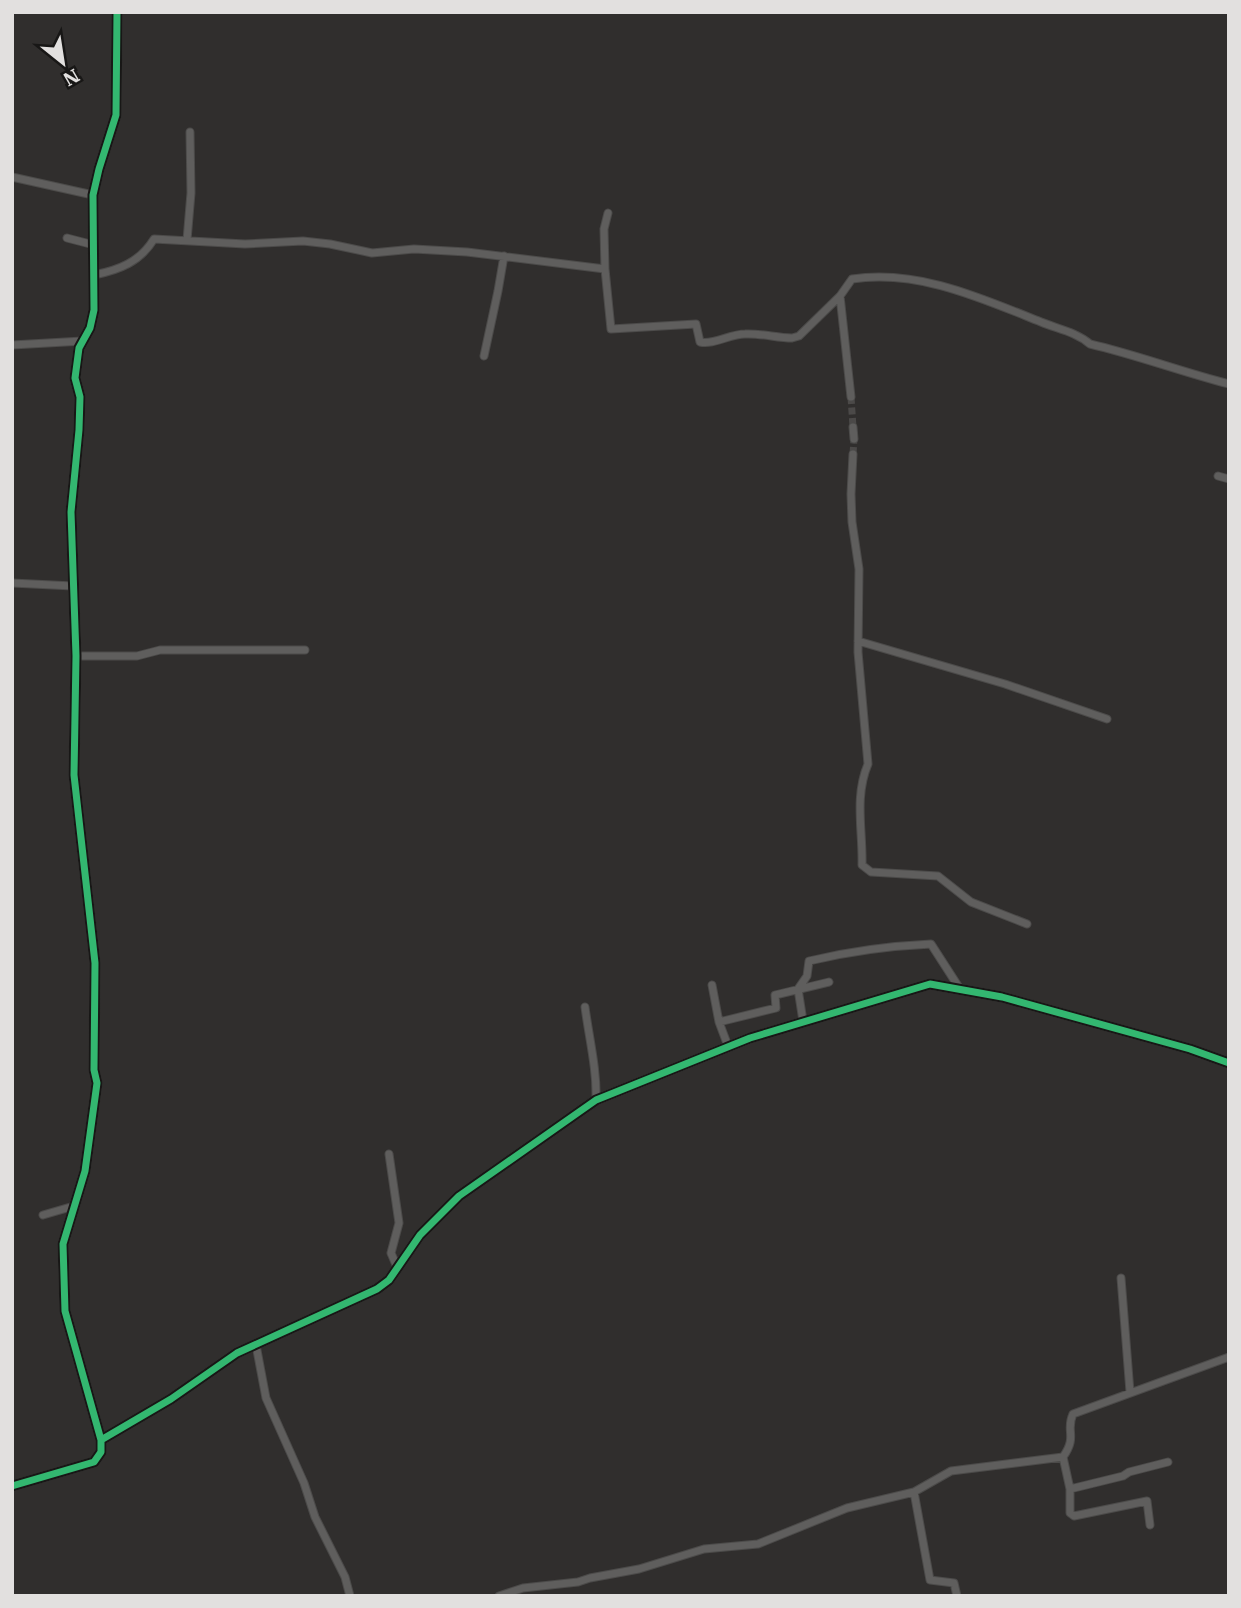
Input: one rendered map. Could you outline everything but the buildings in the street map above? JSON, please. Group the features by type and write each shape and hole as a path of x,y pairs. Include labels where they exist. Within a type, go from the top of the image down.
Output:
{"street":[{"path":"12,1486 94,1462 101,1452 101,1440 65,1311 63,1244 85,1171 97,1083 94,1070 95,963 74,775 76,656 71,512 80,397 75,378 79,348 93,319 93,195 116,115 117,12"},
{"path":"187,240 191,193 190,132"},
{"path":"12,177 93,195"},
{"path":"608,213 604,229 605,269 611,329 696,324 700,342 708,344 720,338 745,334 799,337 840,296 852,279 904,278 980,296 1044,324 1081,336 1090,344 1229,384"},
{"path":"67,238 94,246"},
{"path":"94,275 115,271 130,264 147,251 154,239 245,244 303,242 330,244 372,253 414,249 467,251 605,269"},
{"path":"484,356 503,257"},
{"path":"840,296 851,397"},
{"path":"12,345 83,341"},
{"path":"853,427 854,439"},
{"path":"853,454 850,494 859,569 858,641 861,704 868,764 861,780 859,828 863,844 862,865 872,872 938,876 971,902 1027,924"},
{"path":"1218,476 1229,479"},
{"path":"12,583 73,586"},
{"path":"858,641 1005,684 1107,719"},
{"path":"76,656 136,656 160,650 305,650"},
{"path":"803,1021 798,989 807,976 809,961 841,953 930,944 960,989"},
{"path":"719,1022 776,1008 775,995 829,982"},
{"path":"101,1440 171,1399 237,1353 377,1289 388,1280 420,1235 459,1196 596,1100 728,1046 930,984 1016,1001 1190,1049 1229,1063"},
{"path":"712,985 719,1022 728,1046"},
{"path":"585,1007 597,1074 596,1100"},
{"path":"389,1154 399,1223 391,1253 397,1267"},
{"path":"43,1215 74,1206"},
{"path":"1121,1278 1130,1392"},
{"path":"256,1345 266,1398 304,1483 315,1517 345,1577 350,1596"},
{"path":"1150,1525 1147,1501 1074,1516 1070,1513 1070,1489 1063,1457 1072,1444 1070,1418 1073,1414 1130,1392 1229,1357"},
{"path":"499,1596 639,1569 704,1549 758,1544 847,1508 914,1492 951,1471 1063,1457"},
{"path":"1070,1489 1168,1462"},
{"path":"914,1492 930,1580 954,1583 957,1596"}],"tunnel":[{"path":"851,397 853,427"},
{"path":"853,454 854,439"}],"cycle path":[{"path":"101,1440 65,1311 63,1244 85,1171 97,1083 94,1070 95,963 74,775 76,656 71,512 80,397 75,378 79,348 90,328 94,310 93,195 116,115 117,12"},
{"path":"12,1486 94,1462 101,1452 101,1440 171,1399 237,1353 377,1289 389,1280 420,1235 459,1196 596,1100 750,1038 930,984 1002,997 1190,1049 1229,1063"}]}
